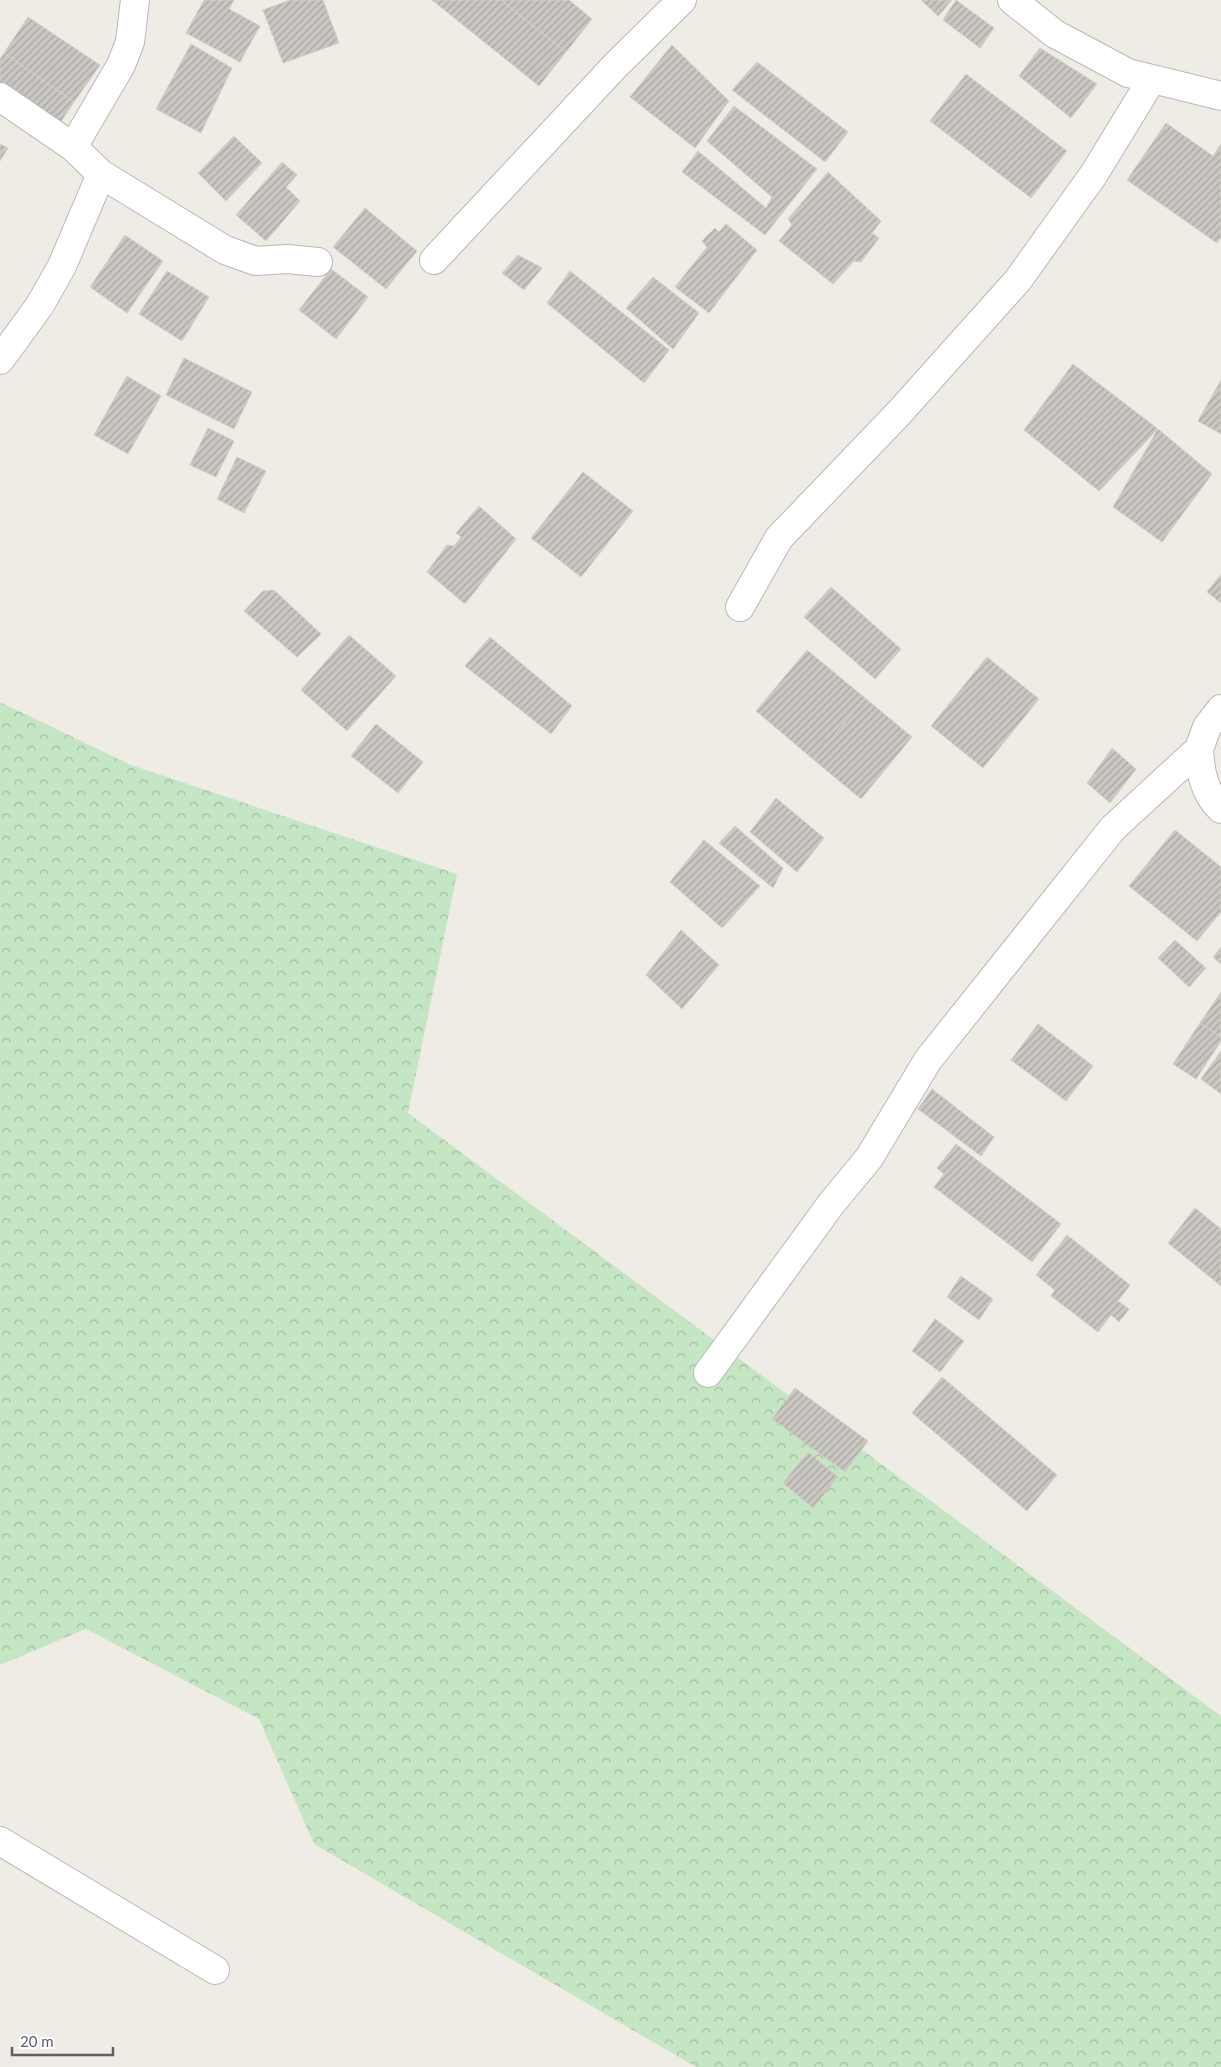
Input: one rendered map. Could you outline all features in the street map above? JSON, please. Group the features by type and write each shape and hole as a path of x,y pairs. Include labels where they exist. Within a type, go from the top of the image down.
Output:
{"street":[{"path":"73,147 121,65 130,42 135,0"},
{"path":"434,260 615,66 682,0"},
{"path":"1012,0 1055,34 1128,73 1221,96"},
{"path":"740,607 779,538 899,413 1018,280 1094,174 1152,79"},
{"path":"0,97 73,147 101,174 226,250 256,262 287,258 318,262"},
{"path":"0,360 40,305 62,266 101,174"},
{"path":"708,1373 831,1204 869,1158 928,1060 950,1031 1113,828 1199,748 1207,728 1221,709"},
{"path":"1199,748 1201,776 1215,803 1221,809"},
{"path":"0,1841 215,1970"}],"green space":[{"path":"0,702 131,765 457,874 408,1113 1221,1716 1221,2067 696,2067 314,1844 259,1719 86,1629 0,1665"}],"building":[{"path":"204,0 234,0 229,9 260,26 240,62 186,33"},
{"path":"290,0 323,0 339,43 283,63 263,10"},
{"path":"432,0 501,0 566,52 539,86"},
{"path":"501,0 569,0 592,19 566,52"},
{"path":"921,0 952,0 938,16"},
{"path":"956,0 994,28 980,48 943,20"},
{"path":"28,17 100,65 74,102 4,53"},
{"path":"191,44 232,68 201,133 156,109"},
{"path":"672,45 729,101 695,148 630,97"},
{"path":"1040,48 1097,84 1071,118 1019,76"},
{"path":"4,53 74,102 60,123 0,83 0,59"},
{"path":"757,62 848,132 825,162 732,90"},
{"path":"966,74 1067,151 1031,198 930,121"},
{"path":"734,106 817,169 765,235 682,172 698,151 766,208 772,197 707,141"},
{"path":"1166,123 1213,156 1221,144 1221,238 1217,243 1127,180"},
{"path":"234,136 262,163 226,201 198,173"},
{"path":"0,144 8,148 0,161"},
{"path":"282,162 297,175 286,187 300,201 266,241 236,215"},
{"path":"828,172 881,221 872,233 879,238 861,262 854,261 833,284 779,241 792,225 788,219"},
{"path":"365,208 417,251 386,289 333,247"},
{"path":"726,224 757,250 709,313 675,287 707,247 702,241 715,228 719,232"},
{"path":"125,235 163,261 127,313 90,287"},
{"path":"518,255 542,268 524,290 502,273"},
{"path":"331,269 368,297 336,339 299,310"},
{"path":"167,271 209,297 182,341 139,314"},
{"path":"570,271 669,350 644,383 547,303"},
{"path":"653,277 699,313 673,349 626,308"},
{"path":"184,358 252,392 234,429 166,395"},
{"path":"1073,364 1158,429 1099,491 1024,430"},
{"path":"127,376 161,396 128,454 94,435"},
{"path":"1221,380 1221,434 1198,421"},
{"path":"208,428 234,441 216,477 190,465"},
{"path":"1158,429 1212,474 1162,542 1113,507"},
{"path":"237,457 266,471 244,513 217,499"},
{"path":"583,472 633,511 581,577 531,538"},
{"path":"479,506 516,539 465,604 427,572 447,545 454,546 461,537 456,533"},
{"path":"1221,574 1221,603 1207,592"},
{"path":"831,587 901,649 875,679 804,617"},
{"path":"274,590 321,634 297,657 244,611 263,591"},
{"path":"349,635 396,676 347,731 301,690"},
{"path":"490,637 572,706 551,734 465,666"},
{"path":"807,650 865,698 814,760 756,711"},
{"path":"987,657 1039,699 983,768 931,726"},
{"path":"865,698 912,737 861,799 814,760"},
{"path":"376,724 423,762 398,793 351,756"},
{"path":"1112,748 1136,769 1110,803 1087,783"},
{"path":"776,798 824,838 797,872 750,832"},
{"path":"735,826 783,868 773,888 719,843"},
{"path":"1175,830 1221,867 1221,912 1197,941 1129,886"},
{"path":"704,840 760,886 722,928 670,882"},
{"path":"681,930 719,965 682,1009 646,975"},
{"path":"1175,940 1206,968 1189,987 1158,958"},
{"path":"1221,947 1221,964 1213,957"},
{"path":"1221,992 1221,1037 1200,1023"},
{"path":"1200,1023 1221,1037 1221,1041 1196,1079 1173,1064"},
{"path":"1038,1024 1093,1066 1066,1101 1011,1060"},
{"path":"1221,1051 1221,1094 1201,1079"},
{"path":"932,1089 994,1137 981,1156 918,1109"},
{"path":"956,1144 1061,1224 1032,1262 934,1187 944,1174 937,1168"},
{"path":"1195,1208 1221,1229 1221,1286 1168,1243"},
{"path":"1067,1235 1130,1285 1118,1301 1129,1309 1119,1322 1111,1315 1098,1332 1051,1296 1055,1290 1036,1275"},
{"path":"961,1276 993,1299 979,1320 947,1297"},
{"path":"935,1319 964,1341 940,1372 912,1351"},
{"path":"942,1377 1057,1475 1027,1511 912,1413"},
{"path":"795,1388 868,1441 845,1472 772,1419"},
{"path":"808,1452 838,1477 813,1508 783,1483"}]}
